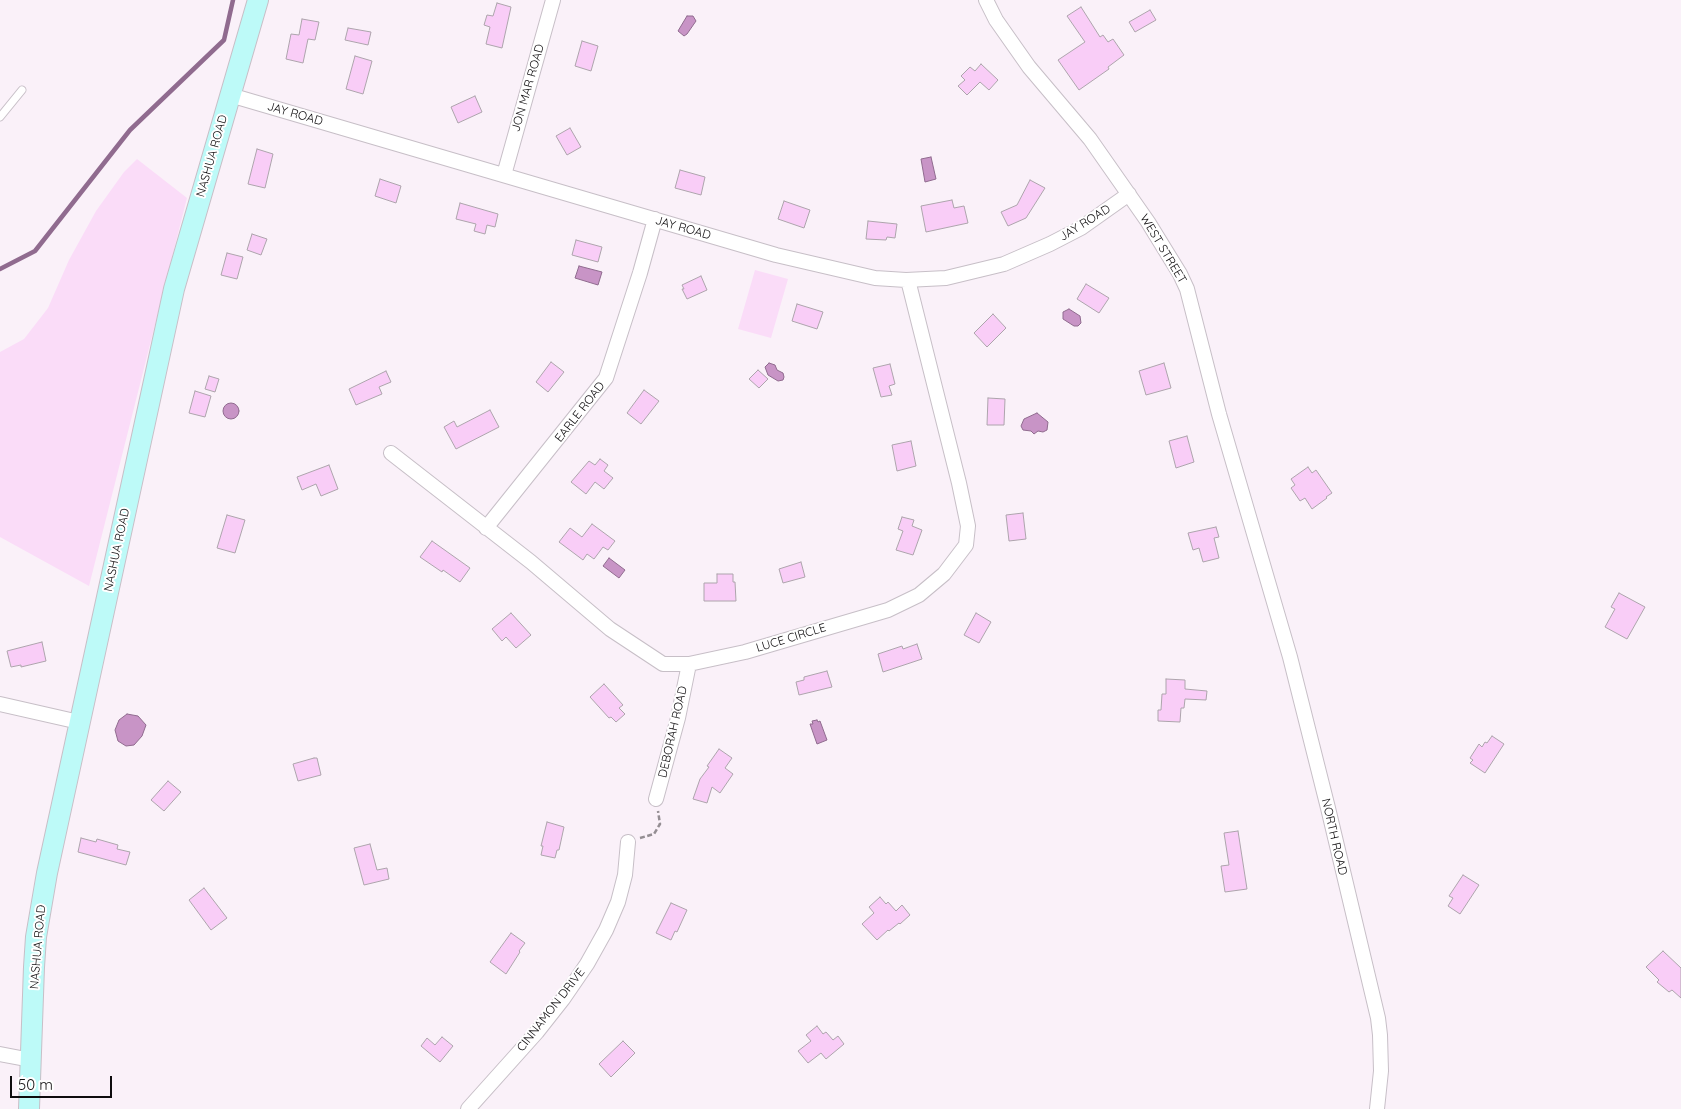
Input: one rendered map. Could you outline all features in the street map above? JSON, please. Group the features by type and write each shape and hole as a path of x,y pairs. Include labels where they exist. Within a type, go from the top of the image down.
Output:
{"main road":[{"name":"NASHUA ROAD","path":"30,1109 36,937 47,873 174,289 258,0"}],"street":[{"name":"JON MAR ROAD","path":"504,175 553,0"},
{"name":"WEST STREET","path":"986,0 996,20 1029,67 1090,139 1129,194 1180,274 1187,289 1218,414 1264,568"},
{"name":"JAY ROAD","path":"230,95 776,255 875,278 908,280 946,278 1004,264 1081,228 1129,194"},
{"name":"EARLE ROAD","path":"486,528 606,378 640,273 655,219"},
{"name":"LUCE CIRCLE","path":"391,453 531,562 610,629 662,664 688,664 744,652 888,610 919,595 944,574 966,545 968,526 908,280"},
{"name":"NORTH ROAD","path":"1264,568 1290,657 1378,1018 1381,1071 1377,1109"},
{"name":"DEBORAH ROAD","path":"656,799 678,718 688,664"},
{"path":"0,704 79,722"},
{"name":"CINNAMON DRIVE","path":"468,1109 537,1032 587,964 606,930 618,902 625,875 628,842"},
{"path":"0,1054 31,1060"}],"lane":[{"path":"0,117 22,90"}],"path":[{"path":"628,842 654,834 660,824 656,799"}],"shaded area":[{"path":"687,16 693,16 696,21 684,36 678,31"},
{"path":"931,157 936,179 925,182 921,159"},
{"path":"137,159 187,198 89,586 0,537 0,352 24,339 48,308 69,260 96,211 124,172"},
{"path":"579,266 602,272 598,285 575,278"},
{"path":"755,270 788,279 771,338 738,329"},
{"path":"1069,309 1080,316 1081,323 1078,326 1074,326 1063,319 1063,312"},
{"path":"769,363 775,365 777,370 783,373 783,380 778,381 768,375 765,367"},
{"path":"228,403 234,403 239,408 237,417 228,419 223,414 223,408"},
{"path":"1037,413 1048,422 1047,430 1043,432 1038,431 1034,434 1031,431 1023,430 1021,426 1024,419"},
{"path":"609,558 625,570 619,578 603,566"},
{"path":"127,714 138,716 146,725 142,736 134,745 126,746 118,741 115,730 119,720"},
{"path":"817,720 818,722 820,721 827,740 817,744 810,724 813,724 812,721"}],"building":[{"path":"497,3 511,7 502,48 486,44 490,27 484,25 487,15 493,16"},
{"path":"1081,7 1100,37 1103,35 1108,42 1113,39 1124,55 1108,67 1109,69 1079,90 1058,60 1085,42 1067,16"},
{"path":"1150,10 1156,20 1135,32 1129,22"},
{"path":"302,19 319,22 315,40 308,39 303,63 286,59 291,34 299,35"},
{"path":"348,28 371,32 368,45 345,40"},
{"path":"582,41 598,46 591,71 575,66"},
{"path":"355,56 372,61 363,94 346,89"},
{"path":"981,64 998,80 989,90 980,82 967,95 958,86 965,80 961,76 970,67 975,71"},
{"path":"475,96 482,112 458,123 451,107"},
{"path":"570,128 581,147 567,155 556,136"},
{"path":"257,149 273,154 265,188 248,184"},
{"path":"680,170 705,177 701,195 675,188"},
{"path":"380,179 401,186 396,203 375,196"},
{"path":"1030,180 1045,188 1026,218 1008,226 1001,212 1017,205"},
{"path":"952,200 954,208 964,206 968,223 926,232 921,206"},
{"path":"784,201 810,210 804,228 778,219"},
{"path":"460,203 498,214 495,227 487,225 485,234 474,231 476,224 456,219"},
{"path":"868,221 897,224 895,238 887,237 886,240 866,239"},
{"path":"252,234 267,239 261,255 247,250"},
{"path":"576,240 602,247 598,262 572,255"},
{"path":"227,253 243,257 237,279 221,275"},
{"path":"701,276 707,290 687,299 682,285"},
{"path":"1086,284 1109,298 1099,313 1077,299"},
{"path":"797,304 823,312 817,329 792,321"},
{"path":"993,314 1006,328 987,347 974,333"},
{"path":"551,362 564,372 548,392 536,382"},
{"path":"1164,363 1171,388 1146,395 1139,371"},
{"path":"890,364 895,384 889,386 892,395 881,397 873,368"},
{"path":"758,370 768,379 759,388 749,379"},
{"path":"386,371 391,382 379,387 382,394 356,405 349,389"},
{"path":"209,376 219,379 215,392 205,389"},
{"path":"644,390 659,401 641,424 627,413"},
{"path":"195,391 211,396 205,417 189,413"},
{"path":"988,398 1005,399 1004,425 987,425"},
{"path":"490,410 499,427 456,449 444,427 454,421 457,427"},
{"path":"1187,436 1194,462 1176,468 1169,441"},
{"path":"911,441 916,466 897,471 892,445"},
{"path":"600,459 608,465 604,471 613,478 604,489 595,482 586,494 571,482 589,461 595,465"},
{"path":"329,465 338,489 321,496 316,484 302,490 297,477"},
{"path":"1308,467 1312,473 1316,470 1332,493 1312,509 1305,498 1300,501 1291,488 1295,485 1291,479"},
{"path":"1023,513 1026,539 1009,541 1006,515"},
{"path":"227,515 245,520 235,553 217,548"},
{"path":"902,517 914,520 912,526 922,530 913,555 896,550 903,531 898,529"},
{"path":"592,524 615,541 608,550 603,547 594,559 587,554 583,560 559,542 570,528 582,537"},
{"path":"1216,527 1219,537 1214,538 1219,558 1203,562 1199,548 1193,550 1188,533"},
{"path":"432,541 470,568 460,582 420,557"},
{"path":"801,562 805,577 783,583 779,569"},
{"path":"717,574 733,574 736,601 704,601 704,583 717,583"},
{"path":"1619,593 1645,607 1627,639 1605,627 1615,609 1611,607"},
{"path":"511,613 531,635 516,648 506,637 502,641 492,629"},
{"path":"976,613 991,622 979,643 964,635"},
{"path":"42,642 46,661 21,667 21,665 11,667 7,651"},
{"path":"917,644 922,659 883,672 878,654 902,646 903,649"},
{"path":"827,671 832,687 799,695 796,682 804,680 804,677"},
{"path":"1166,679 1185,680 1185,689 1207,691 1206,700 1185,699 1184,708 1181,708 1180,722 1158,721 1158,710 1161,710 1162,694 1166,694"},
{"path":"604,684 623,705 619,708 625,714 616,722 611,717 609,718 590,697"},
{"path":"1492,736 1504,744 1485,773 1470,763 1473,760 1470,758 1479,744 1482,747"},
{"path":"719,749 732,758 725,768 733,774 720,793 712,787 707,803 693,799 700,779"},
{"path":"317,758 321,775 298,781 293,764"},
{"path":"168,781 181,792 164,811 151,800"},
{"path":"547,822 564,827 559,850 557,850 555,858 541,855 543,846 541,846"},
{"path":"1238,831 1247,889 1225,892 1221,866 1229,865 1224,833"},
{"path":"81,838 96,842 97,839 118,845 117,849 130,852 126,865 78,852"},
{"path":"370,844 377,870 387,868 389,879 364,885 354,848"},
{"path":"1463,875 1479,885 1460,914 1448,906 1453,898 1449,896"},
{"path":"204,888 227,918 211,930 189,900"},
{"path":"880,897 886,904 888,902 896,911 902,905 910,915 877,940 862,924 874,913 869,907"},
{"path":"671,903 687,910 677,932 675,931 671,940 656,933"},
{"path":"511,933 525,943 506,974 490,962"},
{"path":"1663,951 1681,968 1681,998 1672,990 1669,992 1657,982 1659,980 1646,967"},
{"path":"817,1026 823,1034 826,1032 833,1040 838,1036 844,1044 826,1059 821,1053 808,1063 798,1051 811,1041 806,1035"},
{"path":"442,1037 453,1046 440,1062 421,1046 427,1038 435,1045"},
{"path":"623,1041 635,1053 611,1077 599,1064"}],"waterway":[{"path":"0,269 35,251 130,130 224,40 233,0"}]}
